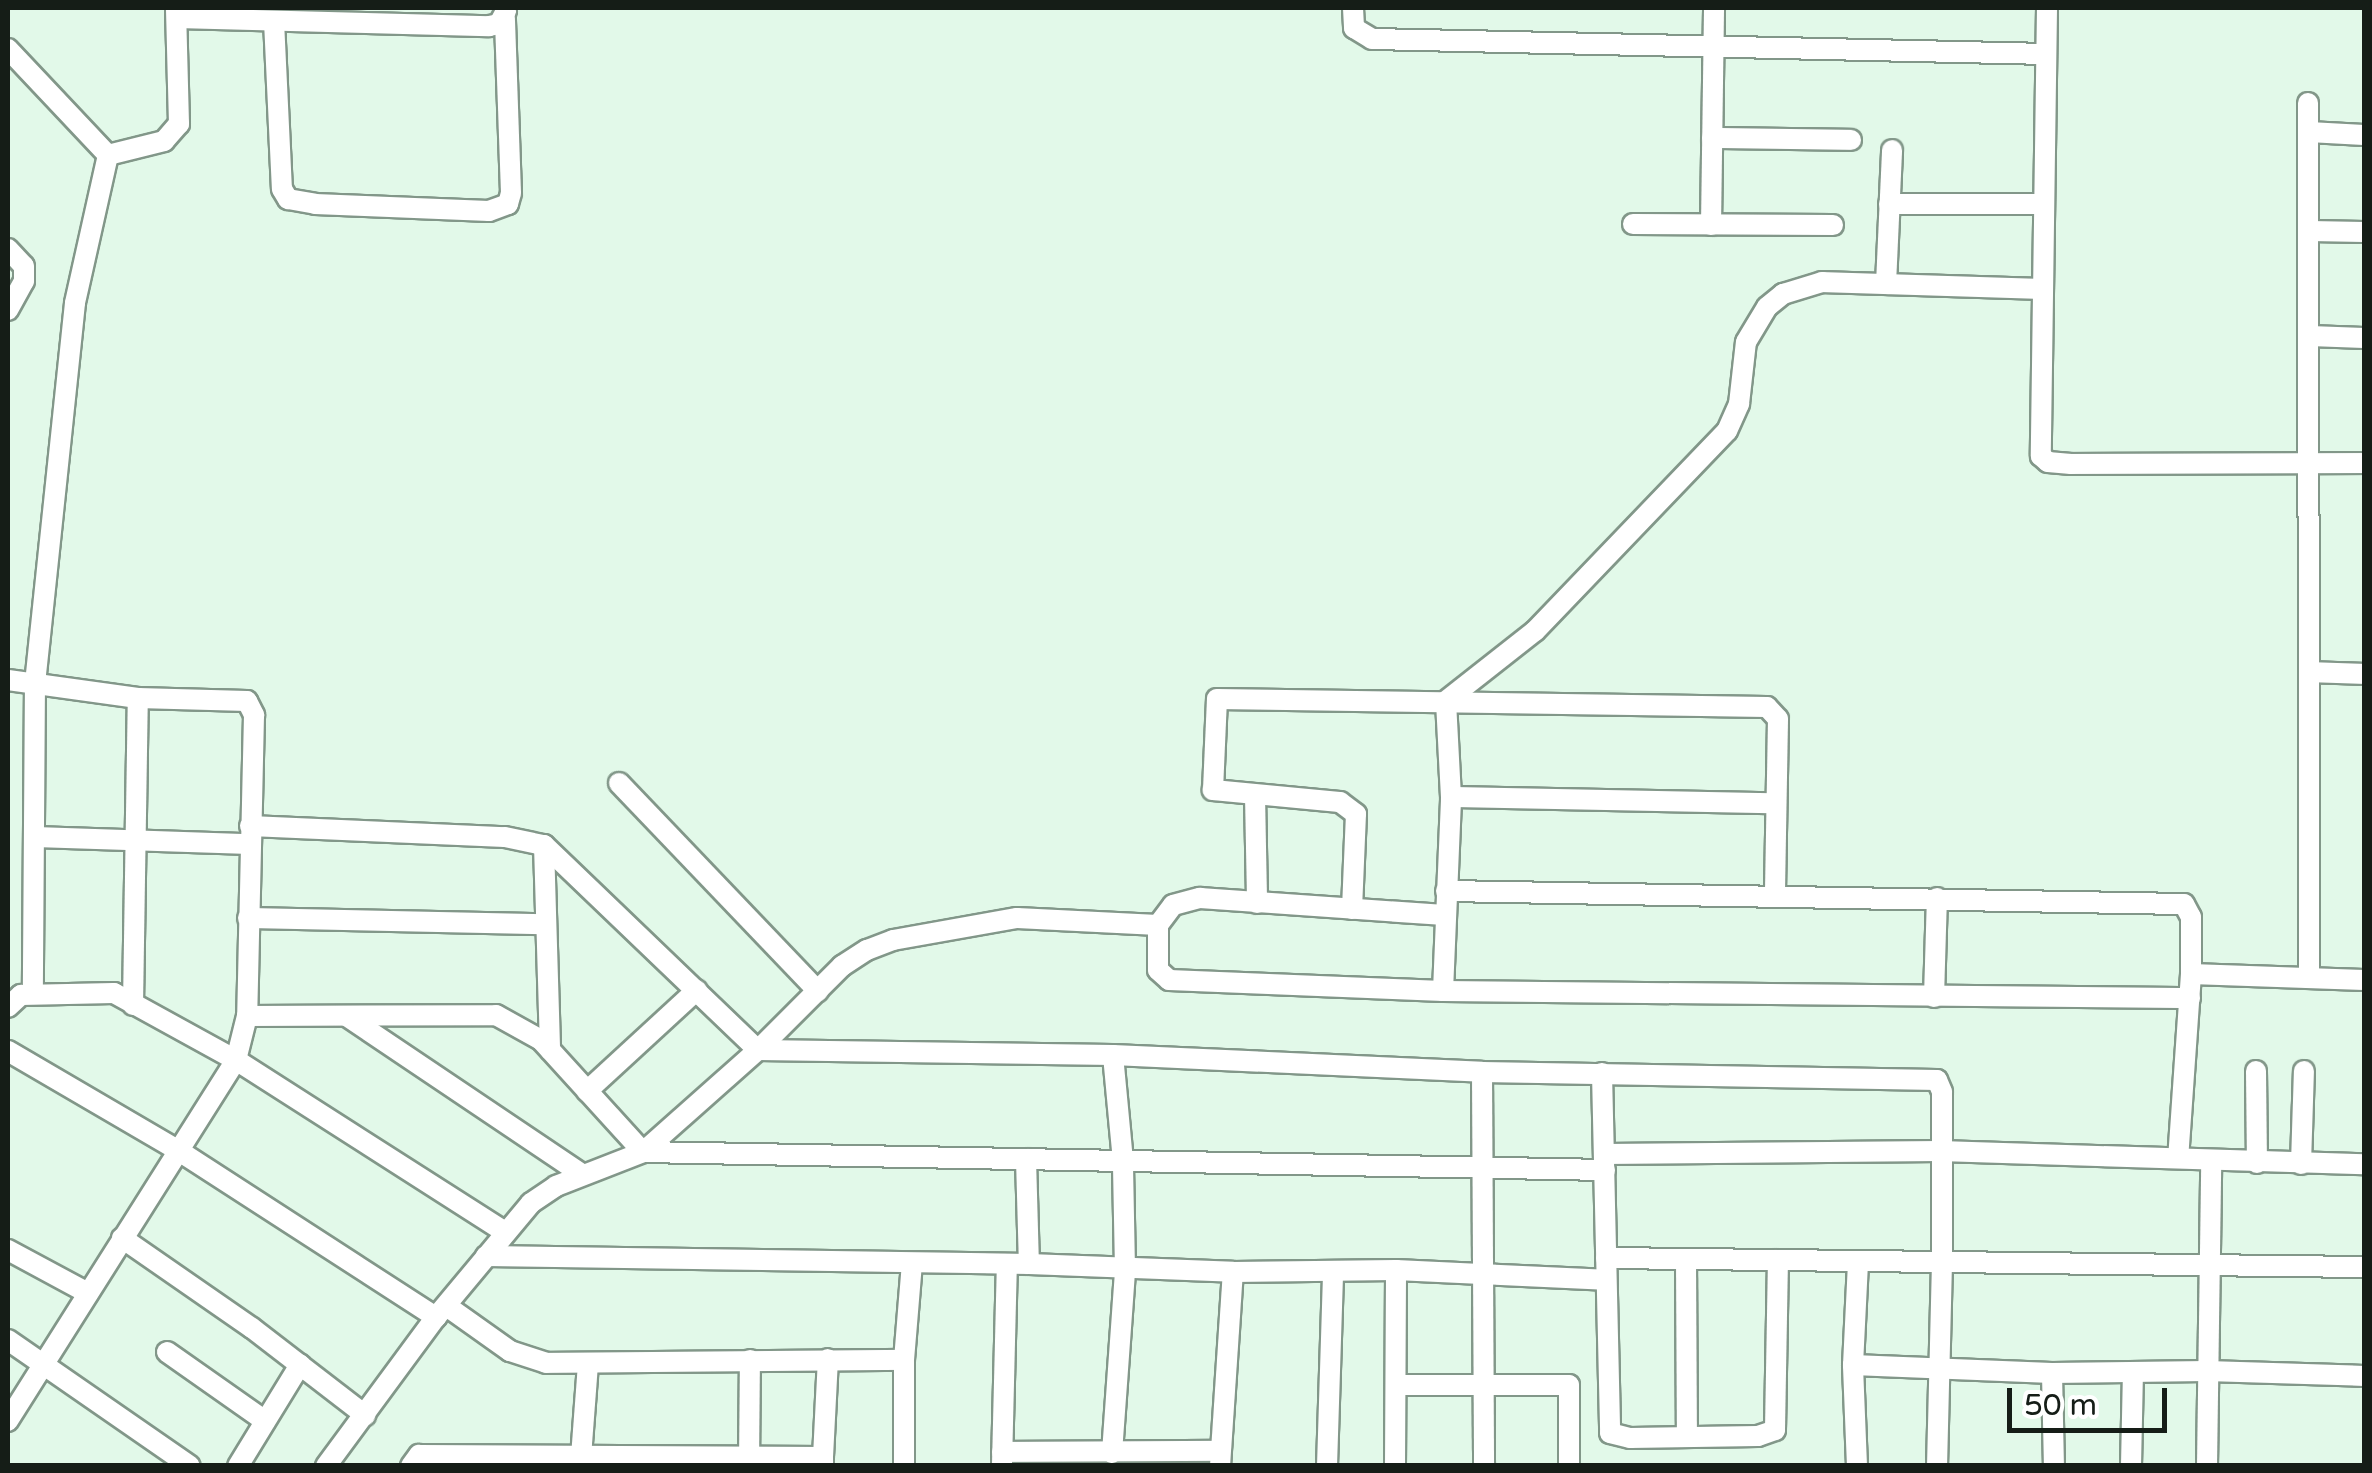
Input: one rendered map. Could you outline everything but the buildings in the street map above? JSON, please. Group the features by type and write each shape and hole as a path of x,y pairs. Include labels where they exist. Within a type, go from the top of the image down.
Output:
{"street":[{"path":"1353,8 1354,28 1372,39 2046,54"},
{"path":"1710,225 1714,8"},
{"path":"2047,8 2041,456 2048,462 2364,463"},
{"path":"108,156 164,141 179,124 177,13 489,26 506,13"},
{"path":"274,20 282,189 288,199 315,204 489,211 508,204 512,193 506,13"},
{"path":"8,48 108,156"},
{"path":"2308,103 2309,977"},
{"path":"2308,132 2364,135"},
{"path":"1712,138 1851,140"},
{"path":"1886,284 1892,150"},
{"path":"108,156 75,303 35,681 35,837 17,998 114,993 236,1060 503,1231"},
{"path":"1890,204 2043,204"},
{"path":"1633,224 1833,225"},
{"path":"2310,231 2364,232"},
{"path":"8,249 24,266 24,282 8,310"},
{"path":"1446,700 1535,631 1727,430 1738,404 1746,342 1767,307 1782,294 1803,285 2041,288"},
{"path":"2310,336 2364,338"},
{"path":"2310,672 2364,674"},
{"path":"8,680 138,698 247,701 252,706 247,1016 236,1060 176,1149 8,1421"},
{"path":"133,1005 138,698"},
{"path":"1352,910 1356,814 1340,802 1223,792 1211,785 1217,699 1767,707 1778,719 1775,894"},
{"path":"1444,991 1451,796 1446,700"},
{"path":"619,784 818,991"},
{"path":"1255,796 1256,903"},
{"path":"1451,796 1774,803"},
{"path":"35,837 136,840 250,835 505,836 544,845 758,1050 1113,1055 1482,1072 1936,1080 1942,1092 1937,1466"},
{"path":"544,845 550,1050"},
{"path":"1446,891 2184,904 2191,917 2191,974 2178,1158"},
{"path":"1934,997 1936,898"},
{"path":"1444,916 1184,899 1173,905 1158,925 1158,970 1163,978 1444,991 2190,998"},
{"path":"248,918 546,924"},
{"path":"326,1466 503,1231 531,1202 583,1174 642,1152 867,950 893,940 1017,918 1158,925"},
{"path":"2191,974 2364,980"},
{"path":"587,1091 697,990"},
{"path":"247,1016 496,1015 517,1023 550,1050 642,1152 1485,1165 1940,1151 2364,1164"},
{"path":"348,1017 583,1174"},
{"path":"8,1051 526,1360 904,1360"},
{"path":"1112,1454 1125,1270 1123,1161 1113,1055"},
{"path":"2256,1071 2257,1163"},
{"path":"2301,1164 2304,1071"},
{"path":"1482,1072 1484,1466"},
{"path":"1602,1073 1610,1432 1630,1438 1758,1436 1775,1430 1778,1260"},
{"path":"1026,1159 1002,1459 1112,1454 1220,1458 1233,1272"},
{"path":"2208,1466 2211,1161"},
{"path":"122,1238 364,1415"},
{"path":"8,1250 88,1293"},
{"path":"486,1256 1018,1264 1233,1272 1396,1270 1486,1276 1605,1269 1686,1259 2364,1268"},
{"path":"1686,1259 1687,1437"},
{"path":"1857,1466 1853,1365 1858,1260"},
{"path":"904,1466 904,1360 912,1263"},
{"path":"1395,1466 1396,1270"},
{"path":"1327,1466 1333,1271"},
{"path":"8,1340 190,1466"},
{"path":"167,1352 265,1421"},
{"path":"411,1466 419,1454 499,1461 581,1458 823,1462 828,1359"},
{"path":"748,1461 750,1360"},
{"path":"581,1458 588,1362"},
{"path":"238,1466 300,1365"},
{"path":"1853,1365 2052,1373 2208,1371 2364,1376"},
{"path":"2052,1373 2054,1466"},
{"path":"2132,1466 2133,1374"},
{"path":"1396,1385 1606,1384"},
{"path":"1569,1385 1569,1466"}]}
